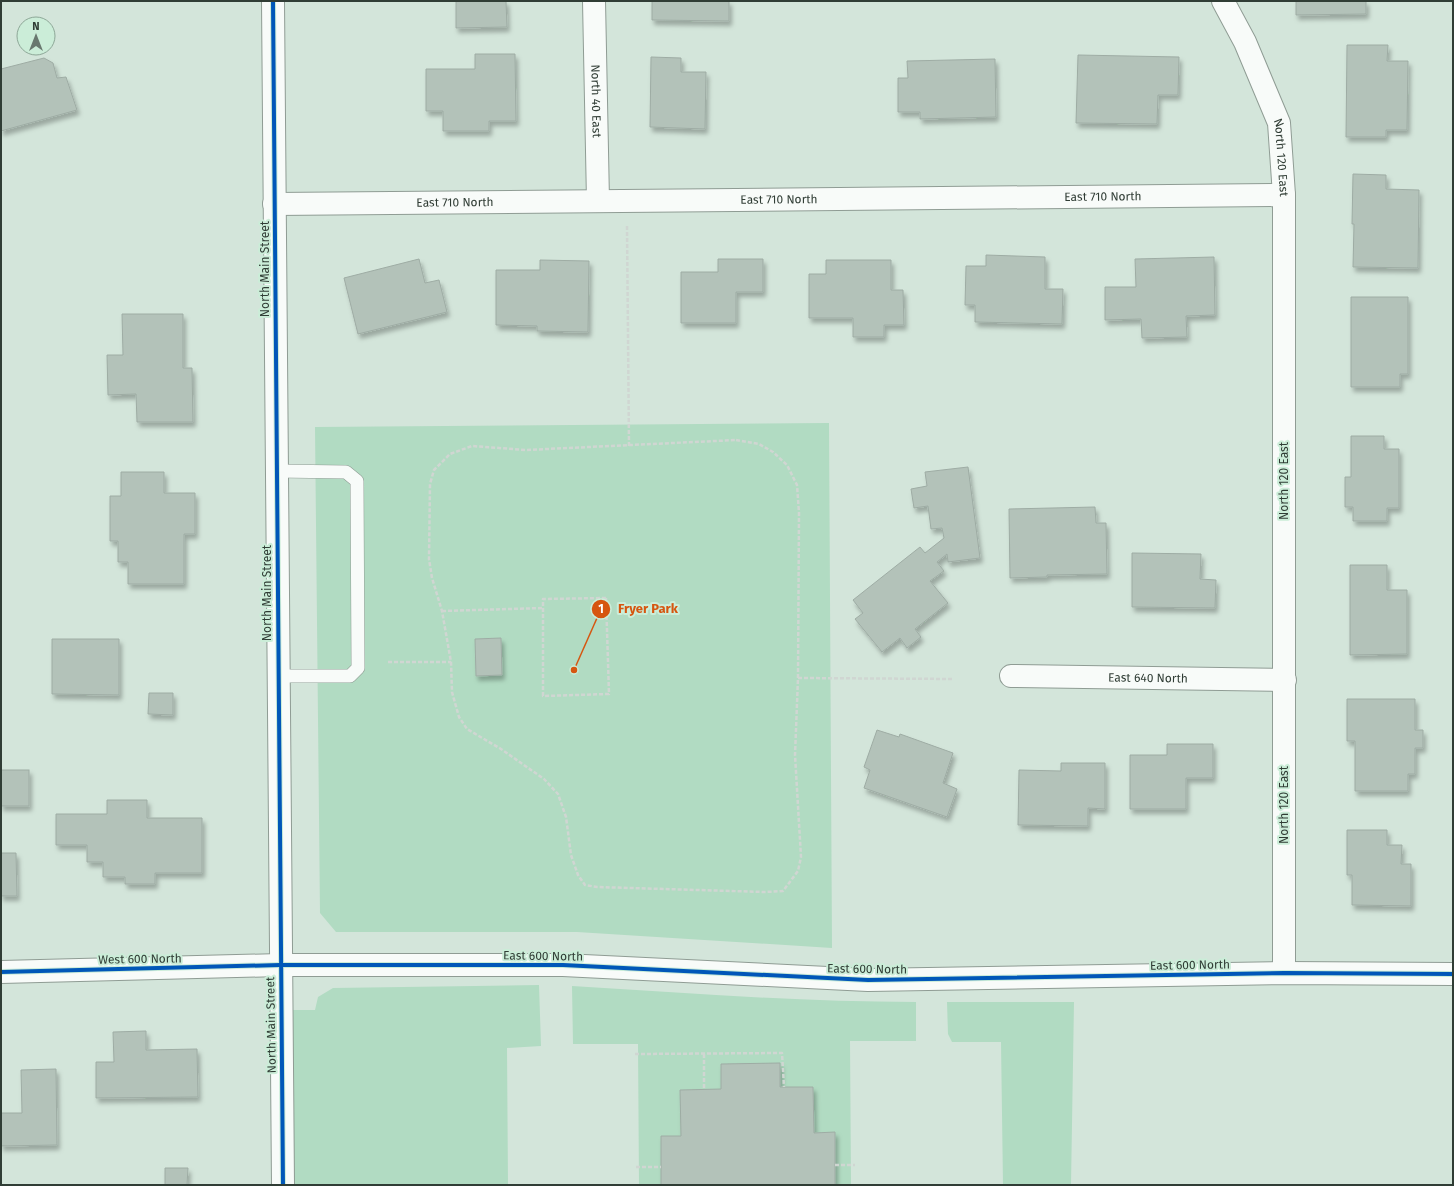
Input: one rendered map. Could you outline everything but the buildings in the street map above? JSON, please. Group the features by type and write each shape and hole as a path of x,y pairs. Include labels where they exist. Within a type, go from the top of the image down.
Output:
{"street":[{"name":"North Main Street","path":"273,1 283,1185"},
{"name":"North 40 East","path":"594,1 598,201"},
{"name":"North 120 East","path":"1223,1 1245,42 1279,123 1284,195 1284,974"},
{"name":"East 710 North","path":"274,204 1284,195"},
{"name":"East 640 North","path":"1011,676 1284,680"},
{"name":"West 600 North","path":"1,972 280,965"},
{"name":"East 600 North","path":"280,965 563,965 868,980 1284,974 1453,974"}],"lane":[{"path":"276,471 346,472 357,482 358,668 350,676 278,676"}],"path":[{"path":"627,220 629,446"},
{"path":"736,440 759,444 773,452 787,464 797,485 799,513 798,678 795,755 801,857 798,872 783,891 765,892 597,887 585,885 578,876 570,855 566,817 558,794 544,779 501,749 467,729 459,717 452,692 451,662 442,611 432,578 429,559 430,484 434,470 450,454 472,446 526,450 736,440"},
{"path":"606,598 609,694 543,696 543,608 543,599 606,598"},
{"path":"442,611 543,608"},
{"path":"388,662 451,662"},
{"path":"798,678 954,679"},
{"path":"635,1054 782,1053 784,1087"},
{"path":"704,1054 704,1089"},
{"path":"835,1165 855,1165"},
{"path":"636,1167 661,1167"}],"green space":[{"path":"829,423 832,948 577,932 336,932 320,913 315,427"},
{"path":"539,985 541,1046 507,1048 508,1185 294,1185 291,1010 315,1010 318,997 333,988"},
{"path":"572,986 787,999 916,1002 916,1041 850,1041 851,1185 639,1185 638,1044 573,1044"},
{"path":"947,1002 1074,1002 1071,1185 1003,1185 1001,1042 952,1042 948,1034"}],"cycle path":[{"path":"273,1 283,1185"},
{"path":"1,972 280,965 563,965 868,980 1284,973 1453,974"}],"place":[{"name":"Fryer Park","path":"574,670"}]}
